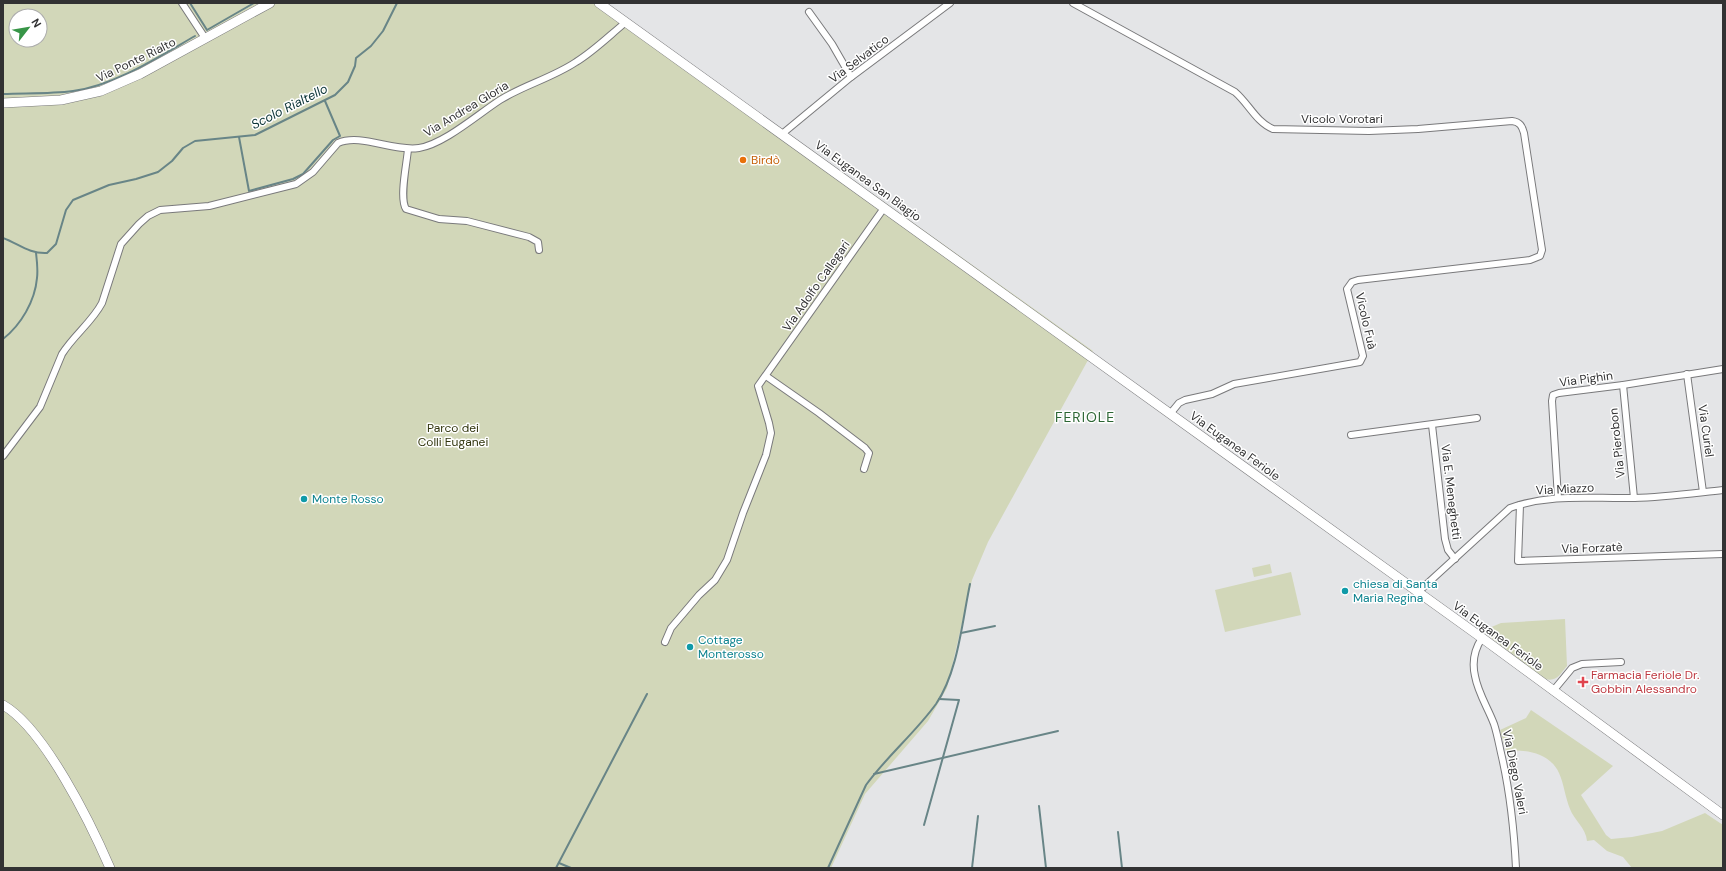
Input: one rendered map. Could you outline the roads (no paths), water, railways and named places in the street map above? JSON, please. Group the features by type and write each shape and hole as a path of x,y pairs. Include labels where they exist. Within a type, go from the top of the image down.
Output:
{"main road":[{"name":"Via Ponte Rialto","path":"3,104 61,100 92,94 128,80 270,3"},
{"name":"Via Euganea San Biagio","path":"599,3 1122,379"},
{"name":"Via Euganea Feriole","path":"1122,379 1482,638 1723,815"},
{"path":"3,705 19,716 45,750 72,792 91,827 110,868"}],"street":[{"path":"182,3 205,38"},
{"name":"Via Selvatico","path":"782,134 851,77 950,3"},
{"name":"Vicolo Vorotari","path":"1073,3 1235,92 1243,99 1255,116 1265,125 1273,129 1369,131 1418,129 1512,121 1517,122 1522,126 1524,133 1542,250"},
{"path":"809,12 832,44 851,77"},
{"name":"Via Andrea Gloria","path":"3,456 40,407 62,354 67,346 86,327 98,311 121,244 126,237 148,216 164,209 209,206 296,184 307,178 338,143 342,141 356,141 408,149 433,144 501,100 529,84 550,76 576,62 626,22"},
{"path":"408,149 404,196 404,204 406,209 438,219 467,222 530,237 538,242 540,250"},
{"name":"Via Adolfo Callegari","path":"665,642 671,628 699,595 715,580 727,560 743,513 766,455 771,433 758,386 884,208"},
{"name":"Vicolo Fuà","path":"1170,414 1179,403 1185,400 1212,394 1234,384 1360,362 1363,356 1347,288 1352,282 1358,280 1530,260 1540,256 1542,250"},
{"name":"Via Pighin","path":"1558,498 1552,402 1553,395 1723,369"},
{"name":"Via Curiel","path":"1687,374 1704,492"},
{"path":"766,376 819,413 865,448 869,453 864,469"},
{"name":"Via Pierobon","path":"1623,385 1634,498"},
{"path":"1351,435 1477,418"},
{"name":"Via E. Meneghetti","path":"1432,425 1445,539 1448,550 1455,559"},
{"name":"Via Miazzo","path":"1417,592 1510,508 1558,498 1634,498 1723,490"},
{"name":"Via Forzatè","path":"1520,505 1518,561 1723,554"},
{"name":"Via Diego Valeri","path":"1482,638 1476,649 1474,662 1475,676 1479,691 1494,724 1505,768 1510,797 1516,868"},
{"path":"1553,691 1572,668 1582,664 1621,662"}],"waterway":[{"path":"190,3 207,30 254,3"},
{"name":"Scolo Rialtello","path":"3,238 29,250 47,253 56,244 66,210 73,200 109,185 158,172 172,161 183,148 195,141 255,135 335,95 348,82 355,66 356,58 371,46 383,31 397,3"},
{"path":"3,94 56,93 89,88 120,77 152,61 195,36"},
{"path":"239,137 249,191 293,179 303,174 333,140 340,136 325,101"},
{"path":"3,339 16,327 30,304 36,287 36,253"},
{"path":"828,868 866,785 874,774 928,715 943,691 954,662 970,584"},
{"path":"961,633 995,626"},
{"path":"556,868 647,694"},
{"path":"924,825 959,700 939,699"},
{"path":"874,774 1058,731"},
{"path":"1039,806 1046,868"},
{"path":"972,868 978,816"},
{"path":"1118,832 1122,868"},
{"path":"559,863 571,868"}],"place":[{"name":"Birdò","path":"743,160"},
{"name":"Monte Rosso","path":"304,499"},
{"name":"chiesa di Santa Maria Regina","path":"1345,591"},
{"name":"Cottage Monterosso","path":"690,647"},
{"name":"Farmacia Feriole Dr. Gobbin Alessandro","path":"1583,682"}],"district":[{"name":"FERIOLE","path":"1085,417"}],"park label":[{"name":"Parco dei Colli Euganei","path":"453,435"}]}
